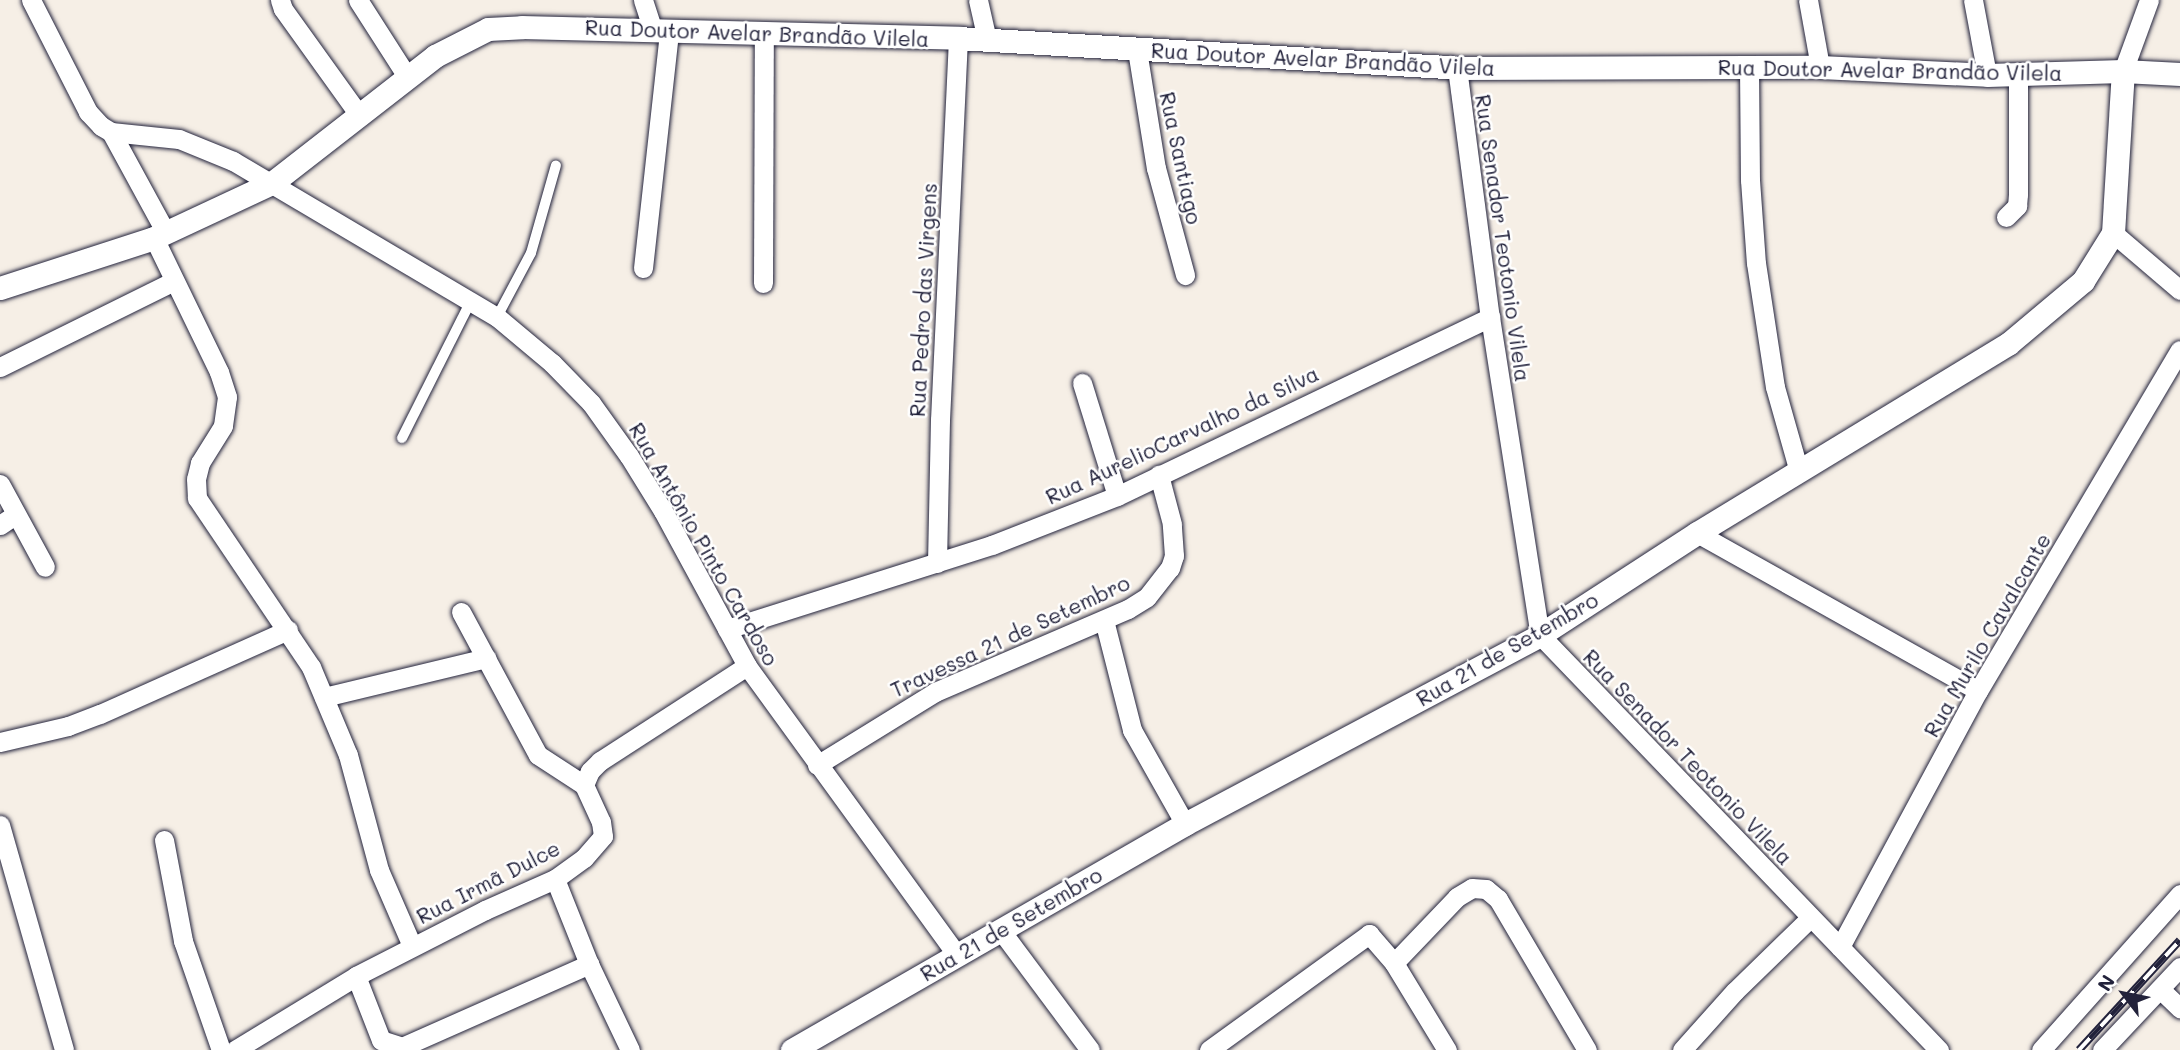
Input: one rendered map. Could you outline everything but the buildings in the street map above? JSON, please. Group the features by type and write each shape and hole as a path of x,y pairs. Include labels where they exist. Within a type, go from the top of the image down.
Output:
{"street":[{"path":"31,0 88,113 111,132 160,236 174,281 219,372 227,397 223,426 200,463 196,478 197,498 311,667 348,755 379,870 412,946"},
{"path":"280,0 283,9 360,116"},
{"path":"358,0 408,78"},
{"path":"643,0 661,31 643,268"},
{"path":"978,0 987,40"},
{"path":"1808,0 1820,67"},
{"path":"1973,0 1987,75"},
{"path":"2123,71 2149,0"},
{"name":"Rua Doutor Avelar Brandão Vilela","path":"0,288 160,236 272,183 435,56 488,29 522,27 958,38 1457,68 1820,67 1987,75 2123,71 2180,74"},
{"path":"762,283 764,33"},
{"name":"Rua Pedro das Virgens","path":"937,563 944,313 958,38"},
{"name":"Rua Santiago","path":"1138,50 1156,168 1185,275"},
{"path":"1749,67 1750,180 1756,263 1775,387 1798,472"},
{"name":"Rua Senador Teotonio Vilela","path":"1457,68 1490,317 1541,635 1939,1050"},
{"name":"Rua 21 de Setembro","path":"792,1050 1002,932 1185,824 1541,635 1697,533 2017,337 2083,281 2113,233 2123,71"},
{"path":"2006,217 2017,206 2018,74"},
{"name":"Rua Antônio Pinto Cardoso","path":"111,132 179,139 233,161 471,301 496,317 552,363 592,403 629,456 663,511 747,666 957,955"},
{"path":"2113,233 2180,290"},
{"path":"0,367 174,281"},
{"name":"Rua AurelioCarvalho da Silva","path":"727,629 937,563 1117,496 1490,317"},
{"name":"Rua Murilo Cavalcante","path":"1840,947 1978,691 2180,350"},
{"path":"1082,383 1117,496"},
{"name":"Travessa 21 de Setembro","path":"817,765 935,692 1104,621 1147,597 1170,568 1175,543 1159,475"},
{"path":"0,484 8,520 45,567"},
{"path":"1697,533 1978,691"},
{"path":"461,612 538,755 584,785 590,772 600,761 747,666"},
{"path":"1104,621 1132,730 1185,824"},
{"path":"0,742 89,718 288,630"},
{"path":"324,697 486,657"},
{"name":"Rua Irmã Dulce","path":"234,1050 356,976 412,946 555,879 591,852 603,836 601,822 584,785"},
{"path":"0,825 64,1050"},
{"path":"164,841 183,941 220,1050"},
{"path":"555,879 589,964 629,1050"},
{"path":"1394,963 1457,897 1472,888 1486,889 1498,899 1587,1050"},
{"path":"2041,1050 2180,894"},
{"path":"1682,1050 1735,991 1810,918"},
{"path":"1002,932 1090,1050"},
{"path":"1209,1050 1369,934 1394,963 1447,1050"},
{"path":"356,976 381,1040 402,1047 589,964"},
{"path":"2102,1050 2180,967"},
{"path":"2160,989 2180,1008"}],"lane":[{"path":"496,317 531,253 556,165"},
{"path":"402,438 471,301"}],"railway":[{"path":"2079,1050 2180,940"}]}
